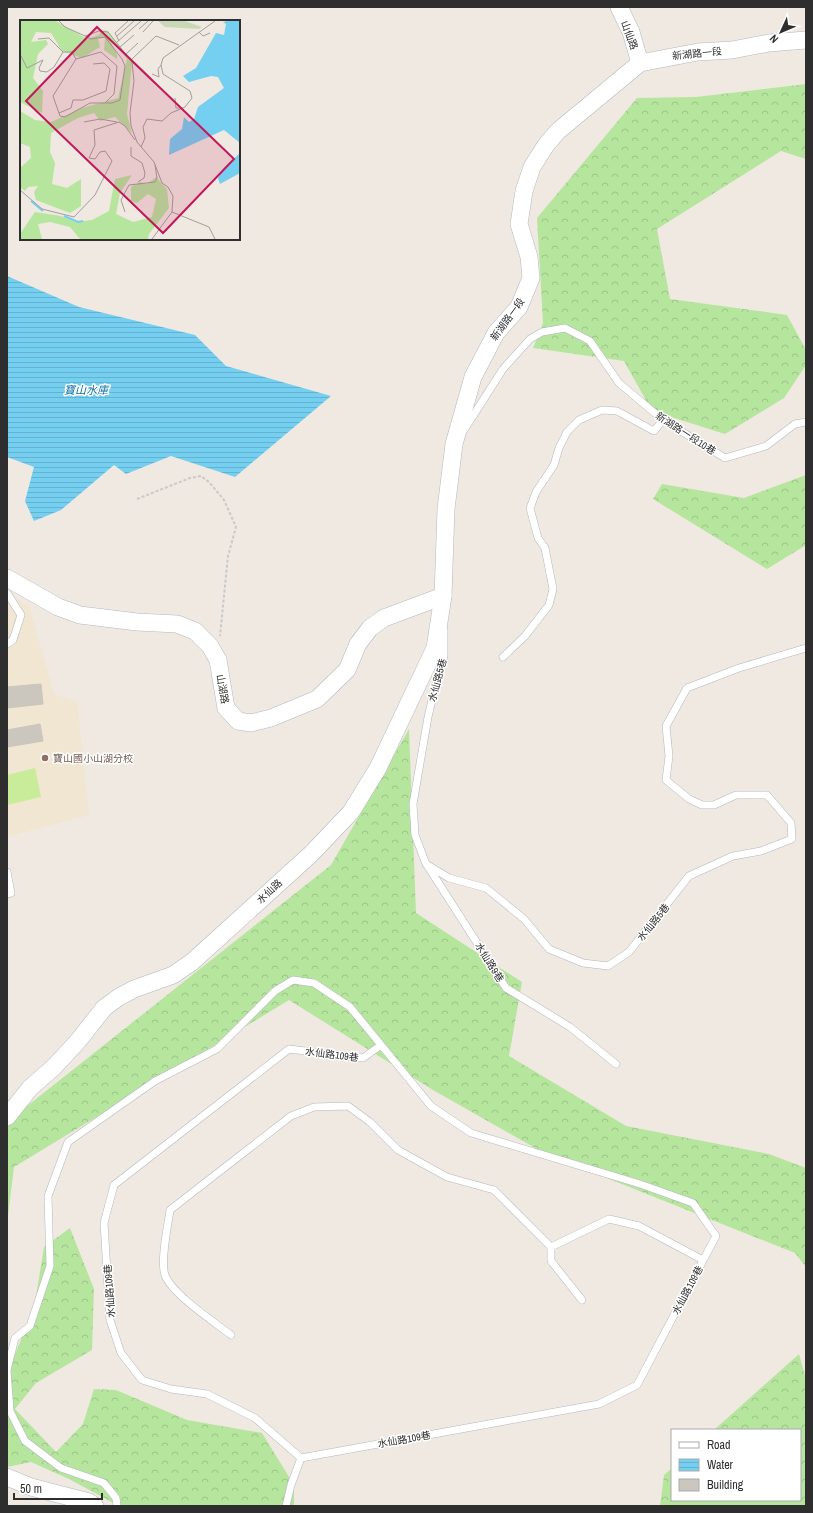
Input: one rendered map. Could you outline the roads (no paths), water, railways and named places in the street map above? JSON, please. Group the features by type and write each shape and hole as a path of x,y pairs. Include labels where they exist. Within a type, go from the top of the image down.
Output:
{"street":[{"name":"山仙路","path":"619,7 631,32 640,63"},
{"name":"新湖路一段","path":"443,596 446,509 454,444 473,377 496,333 519,307 531,278 529,257 519,224 524,191 532,167 546,145 558,131 640,63 698,52 732,50 769,43 806,40"},
{"name":"山湖路","path":"7,578 58,607 80,615 137,622 177,624 195,631 210,646 218,660 226,708 238,721 251,723 271,718 317,699 347,670 358,644 370,628 384,618 443,596"},
{"name":"水仙路","path":"7,1117 30,1088 78,1041 104,1008 119,997 134,989 173,975 192,962 311,854 351,812 378,768 435,648 443,596"},
{"path":"7,1478 30,1488 89,1502 95,1506"}],"lane":[{"name":"新湖路一段10巷","path":"454,444 503,369 530,340 542,332 565,328 590,341 619,383 663,420 725,458 766,446 794,424 806,422"},
{"path":"503,657 526,636 549,605 553,589 545,548 536,532 530,508 536,492 554,465 558,448 567,432 579,420 602,410 617,411 654,431 663,420"},
{"path":"7,593 21,615 13,640 7,644"},
{"name":"水仙路5巷","path":"443,596 445,640 444,656 438,670 428,716 413,804 414,835 426,864 450,878 486,888 524,919 549,949 583,963 608,966 628,952 689,876 733,856 761,851 792,839 791,823 767,795 736,795 714,806 702,805 689,800 666,780 669,756 666,726 687,688 739,668 804,648"},
{"name":"水仙路9巷","path":"426,864 506,988 570,1027 616,1064"},
{"path":"7,872 11,893 7,894"},
{"name":"水仙路109巷","path":"117,1506 116,1498 104,1484 61,1468 25,1441 10,1411 7,1370 15,1338 30,1326 50,1266 48,1196 68,1142 156,1081 217,1049 275,991 293,980 314,983 350,1007 431,1106 472,1133 640,1184 693,1203 716,1236 637,1385 599,1404 301,1458 255,1418 207,1394 171,1389 142,1380 121,1353 110,1320 104,1223 114,1185 289,1049 363,1058 381,1045"},
{"path":"231,1335 183,1298 165,1274 164,1242 170,1210 291,1116 314,1107 348,1106 370,1122 398,1150 447,1177 494,1190 551,1247 551,1261 582,1300"},
{"path":"551,1247 609,1219 639,1226 703,1260"},
{"path":"286,1506 291,1484 301,1458"}],"water":[{"name":"寶山水庫","path":"7,276 79,307 195,335 226,366 331,396 235,477 171,456 126,474 114,465 61,510 34,521 25,501 34,467 7,457"}],"place":[{"name":"寶山國小山湖分校","path":"45,758"}]}
